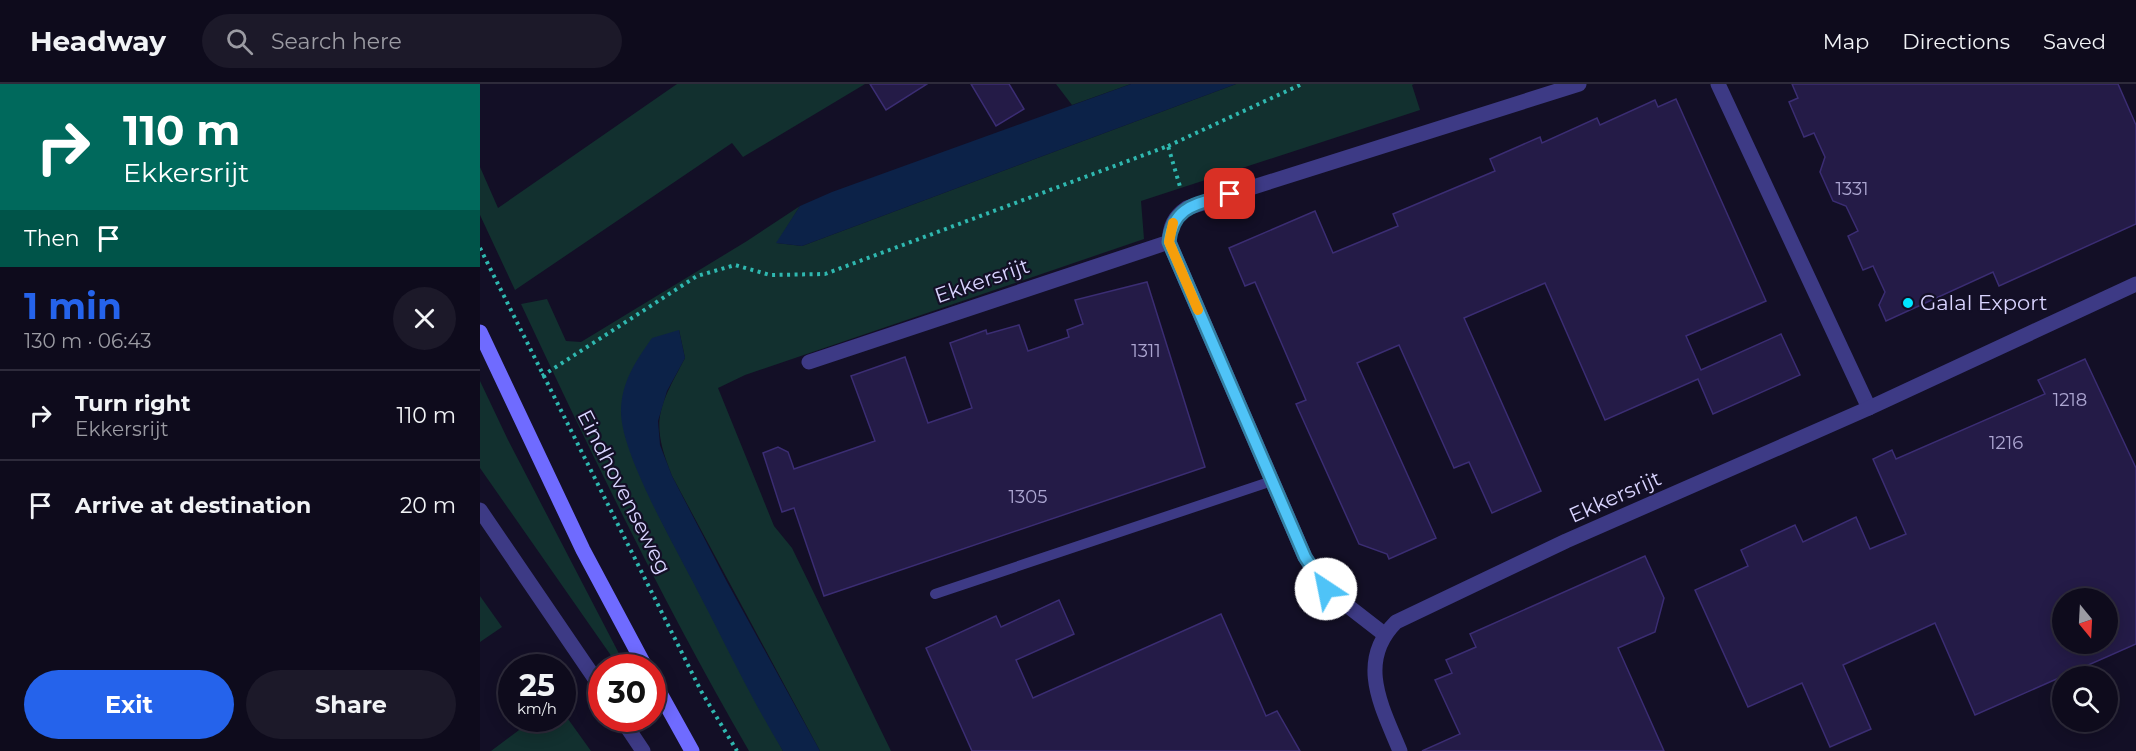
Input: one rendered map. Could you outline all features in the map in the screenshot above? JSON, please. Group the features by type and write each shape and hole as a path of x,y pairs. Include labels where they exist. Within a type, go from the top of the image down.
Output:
{"main road":[{"path":"480,332 583,550 639,654"},
{"path":"666,704 692,751"}],"street":[{"path":"1400,751 1377,696 1374,663 1384,634 1326,589 1305,557 1169,242 1176,216 1187,208 1579,84"},
{"path":"1718,84 1869,408"},
{"name":"Ekkersrijt","path":"809,362 1169,242"},
{"name":"Ekkersrijt","path":"1384,634 1395,622 1555,546 1869,408 2136,284"},
{"path":"480,510 588,668"},
{"path":"630,732 643,751"}],"lane":[{"path":"935,594 1272,480"}],"path":[{"path":"542,376 697,276 735,266 770,275 825,274 1168,146 1302,84"},
{"path":"1168,146 1187,208"},
{"name":"Eindhovenseweg","path":"480,248 701,691 737,751"}],"green space":[{"path":"677,84 865,84 743,157 732,143 515,290 480,215 480,167 498,208"},
{"path":"1056,84 1131,84 1072,105"},
{"path":"1236,84 1414,84 1412,85 1420,110 1141,201 1144,239 745,375 718,388 774,526 792,548 891,751 820,751 672,476 659,428 663,403 685,358 679,330 621,413 639,473 664,526 783,751 749,751 630,530 521,304 547,299 566,341 581,342 800,206 777,243 802,246"},
{"path":"480,381 508,440 619,654 610,654 480,468"},
{"path":"480,596 502,627 480,642"},
{"path":"576,730 591,751 491,751 517,732 576,732"}],"water":[{"path":"1131,84 1236,84 802,246 776,243 800,206 832,192"},
{"path":"679,330 685,358 667,391 658,421 660,445 672,476 727,582 820,751 783,751 661,522 629,450 621,412 627,381 652,338"}],"building":[{"path":"870,84 927,84 886,110"},
{"path":"971,84 1009,84 1024,109 996,126"},
{"path":"1792,84 2118,84 2136,125 2136,224 1999,286 1993,272 1886,321 1879,305 1885,292 1873,266 1863,270 1848,236 1858,231 1846,206 1833,201 1820,172 1825,157 1814,133 1804,137 1789,102 1798,98"},
{"path":"1676,99 1766,301 1686,336 1701,370 1781,334 1800,375 1713,414 1698,379 1605,420 1545,283 1464,318 1541,491 1492,513 1469,462 1454,468 1399,345 1357,363 1436,538 1389,559 1387,554 1359,544 1296,404 1306,400 1255,282 1245,286 1229,248 1315,211 1333,253 1398,226 1393,214 1495,171 1490,159 1540,137 1542,143 1597,118 1600,125 1655,100 1658,107"},
{"path":"1147,282 1205,467 824,596 794,508 782,512 763,453 778,447 788,452 794,469 875,441 851,376 905,357 928,423 972,408 950,343 986,330 987,334 1019,325 1028,351 1069,337 1067,330 1083,324 1075,300"},
{"path":"2085,359 2136,468 2136,644 2118,652 2118,588 2052,588 2052,654 2113,654 2086,666 2052,666 2052,681 1975,715 1935,623 1843,665 1871,729 1830,747 1802,683 1748,707 1695,590 1748,566 1741,550 1795,525 1803,542 1856,517 1870,549 1906,534 1873,459 1892,450 1896,459 2045,394 2038,380"},
{"path":"1645,556 1664,598 1655,632 1618,648 1664,751 1422,751 1460,734 1435,680 1452,673 1446,660 1476,647 1470,634"},
{"path":"1059,600 1074,634 1016,660 1033,698 1221,614 1266,716 1277,711 1300,751 972,751 926,648 996,616 1001,627"}],"slow traffic":[{"path":"1173,223 1169,242 1198,310"}],"place":[{"name":"Galal Export","path":"1908,303"}],"route":[{"path":"1230,194 1187,208 1176,216 1170,231 1169,242 1305,557 1326,589"}]}
